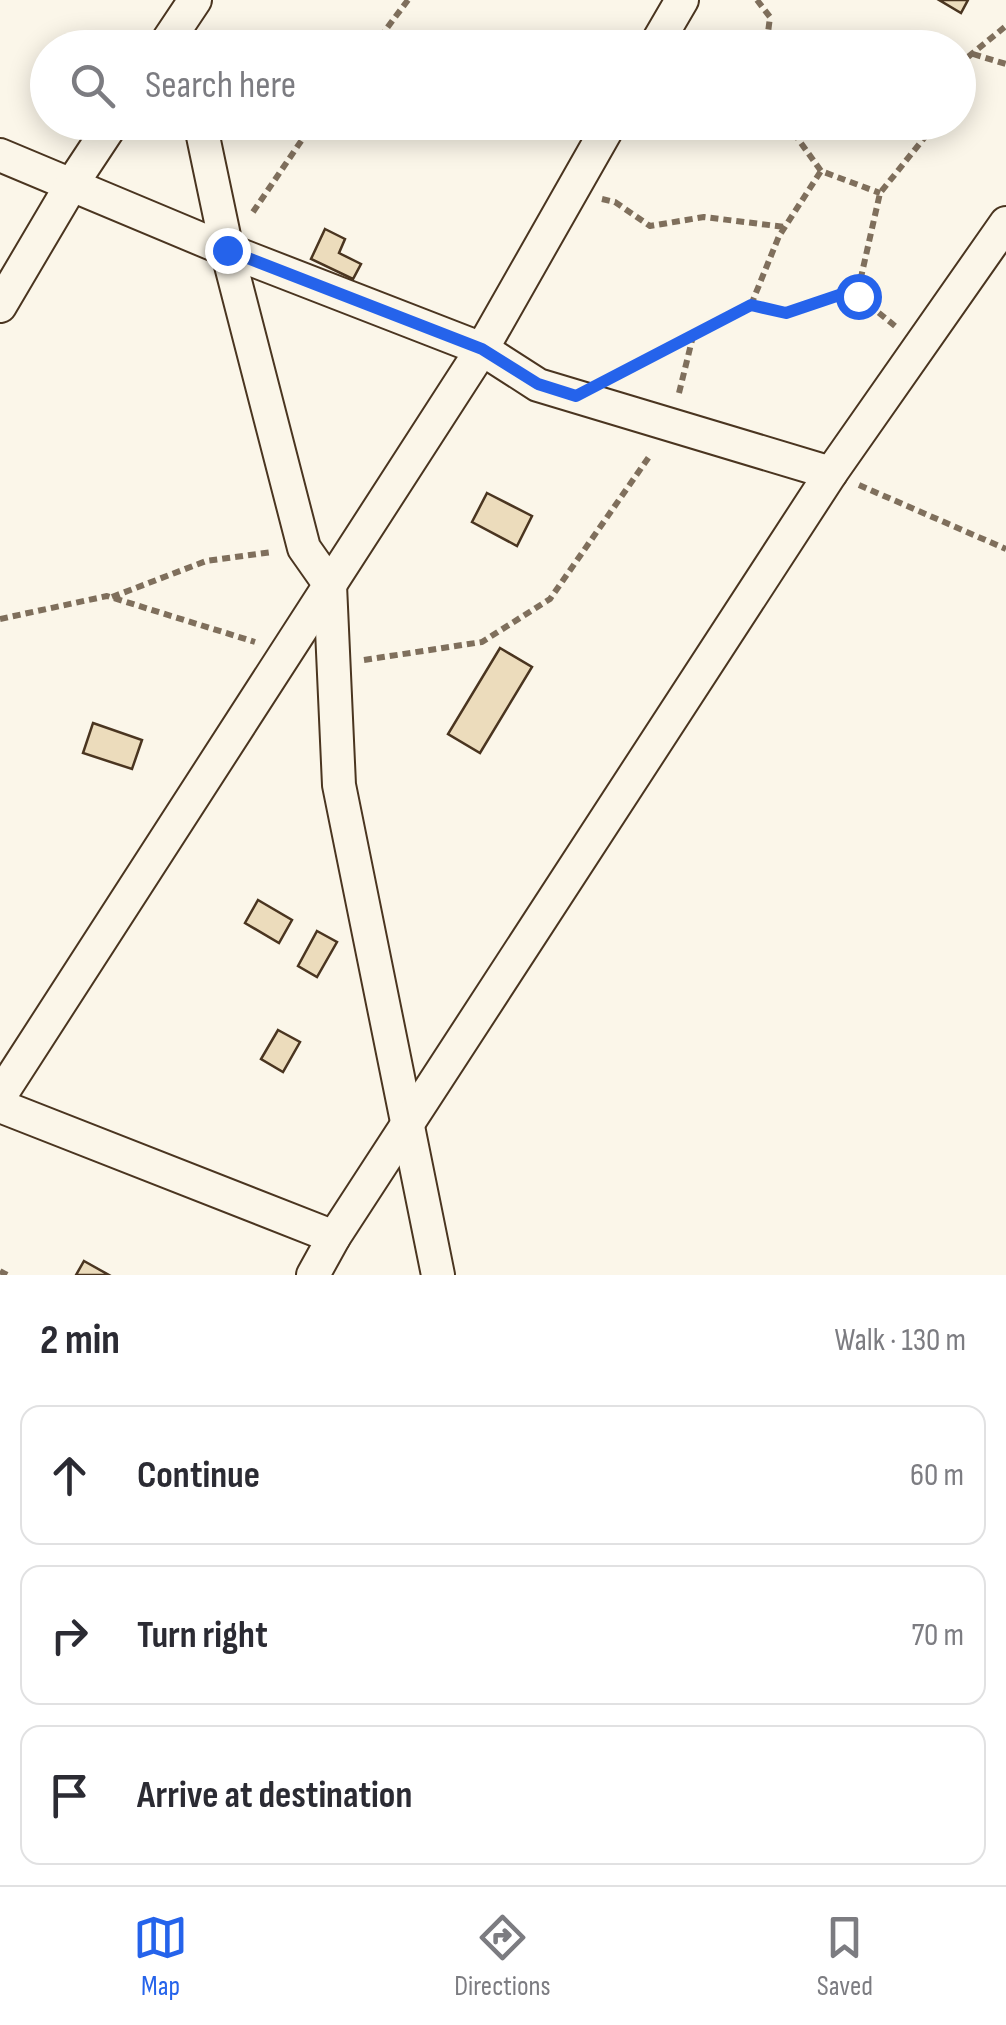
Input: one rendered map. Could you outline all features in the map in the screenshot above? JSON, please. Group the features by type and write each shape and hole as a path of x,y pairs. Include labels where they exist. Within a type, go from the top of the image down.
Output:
{"street":[{"path":"664,30 682,0"},
{"path":"0,306 101,140"},
{"path":"204,140 227,250 304,548 330,586 339,786 438,1275"},
{"path":"0,1096 482,349 601,140"},
{"path":"0,155 227,250 482,349 538,384 831,473"},
{"path":"313,1275 831,473 1006,223"},
{"path":"0,1106 334,1237"}],"path":[{"path":"386,30 408,0"},
{"path":"757,0 770,17 768,30"},
{"path":"976,51 1006,26"},
{"path":"976,55 1006,64"},
{"path":"227,250 302,140"},
{"path":"799,140 821,172 880,193"},
{"path":"920,346 858,296 880,193 923,140"},
{"path":"576,396 751,305 784,227 821,172"},
{"path":"572,190 615,202 650,226 704,216 784,227"},
{"path":"751,305 786,313 860,288"},
{"path":"334,665 482,642 550,600 670,424 694,336"},
{"path":"831,473 1006,549"},
{"path":"0,619 111,598 206,561 304,548"},
{"path":"111,598 287,652"},
{"path":"0,1271 7,1275"}],"building":[{"path":"939,0 968,0 961,13"},
{"path":"325,229 345,239 339,253 361,264 353,279 311,259"},
{"path":"487,493 532,516 517,546 472,522"},
{"path":"500,648 532,667 480,753 448,734"},
{"path":"93,723 142,740 132,769 83,753"},
{"path":"258,900 292,920 279,943 245,923"},
{"path":"317,931 337,942 317,977 298,966"},
{"path":"278,1030 300,1042 283,1072 261,1059"},
{"path":"84,1261 109,1275 76,1275"}],"route":[{"path":"227,250 482,349 538,384 576,396 751,305 786,313 860,288 858,296"}]}
